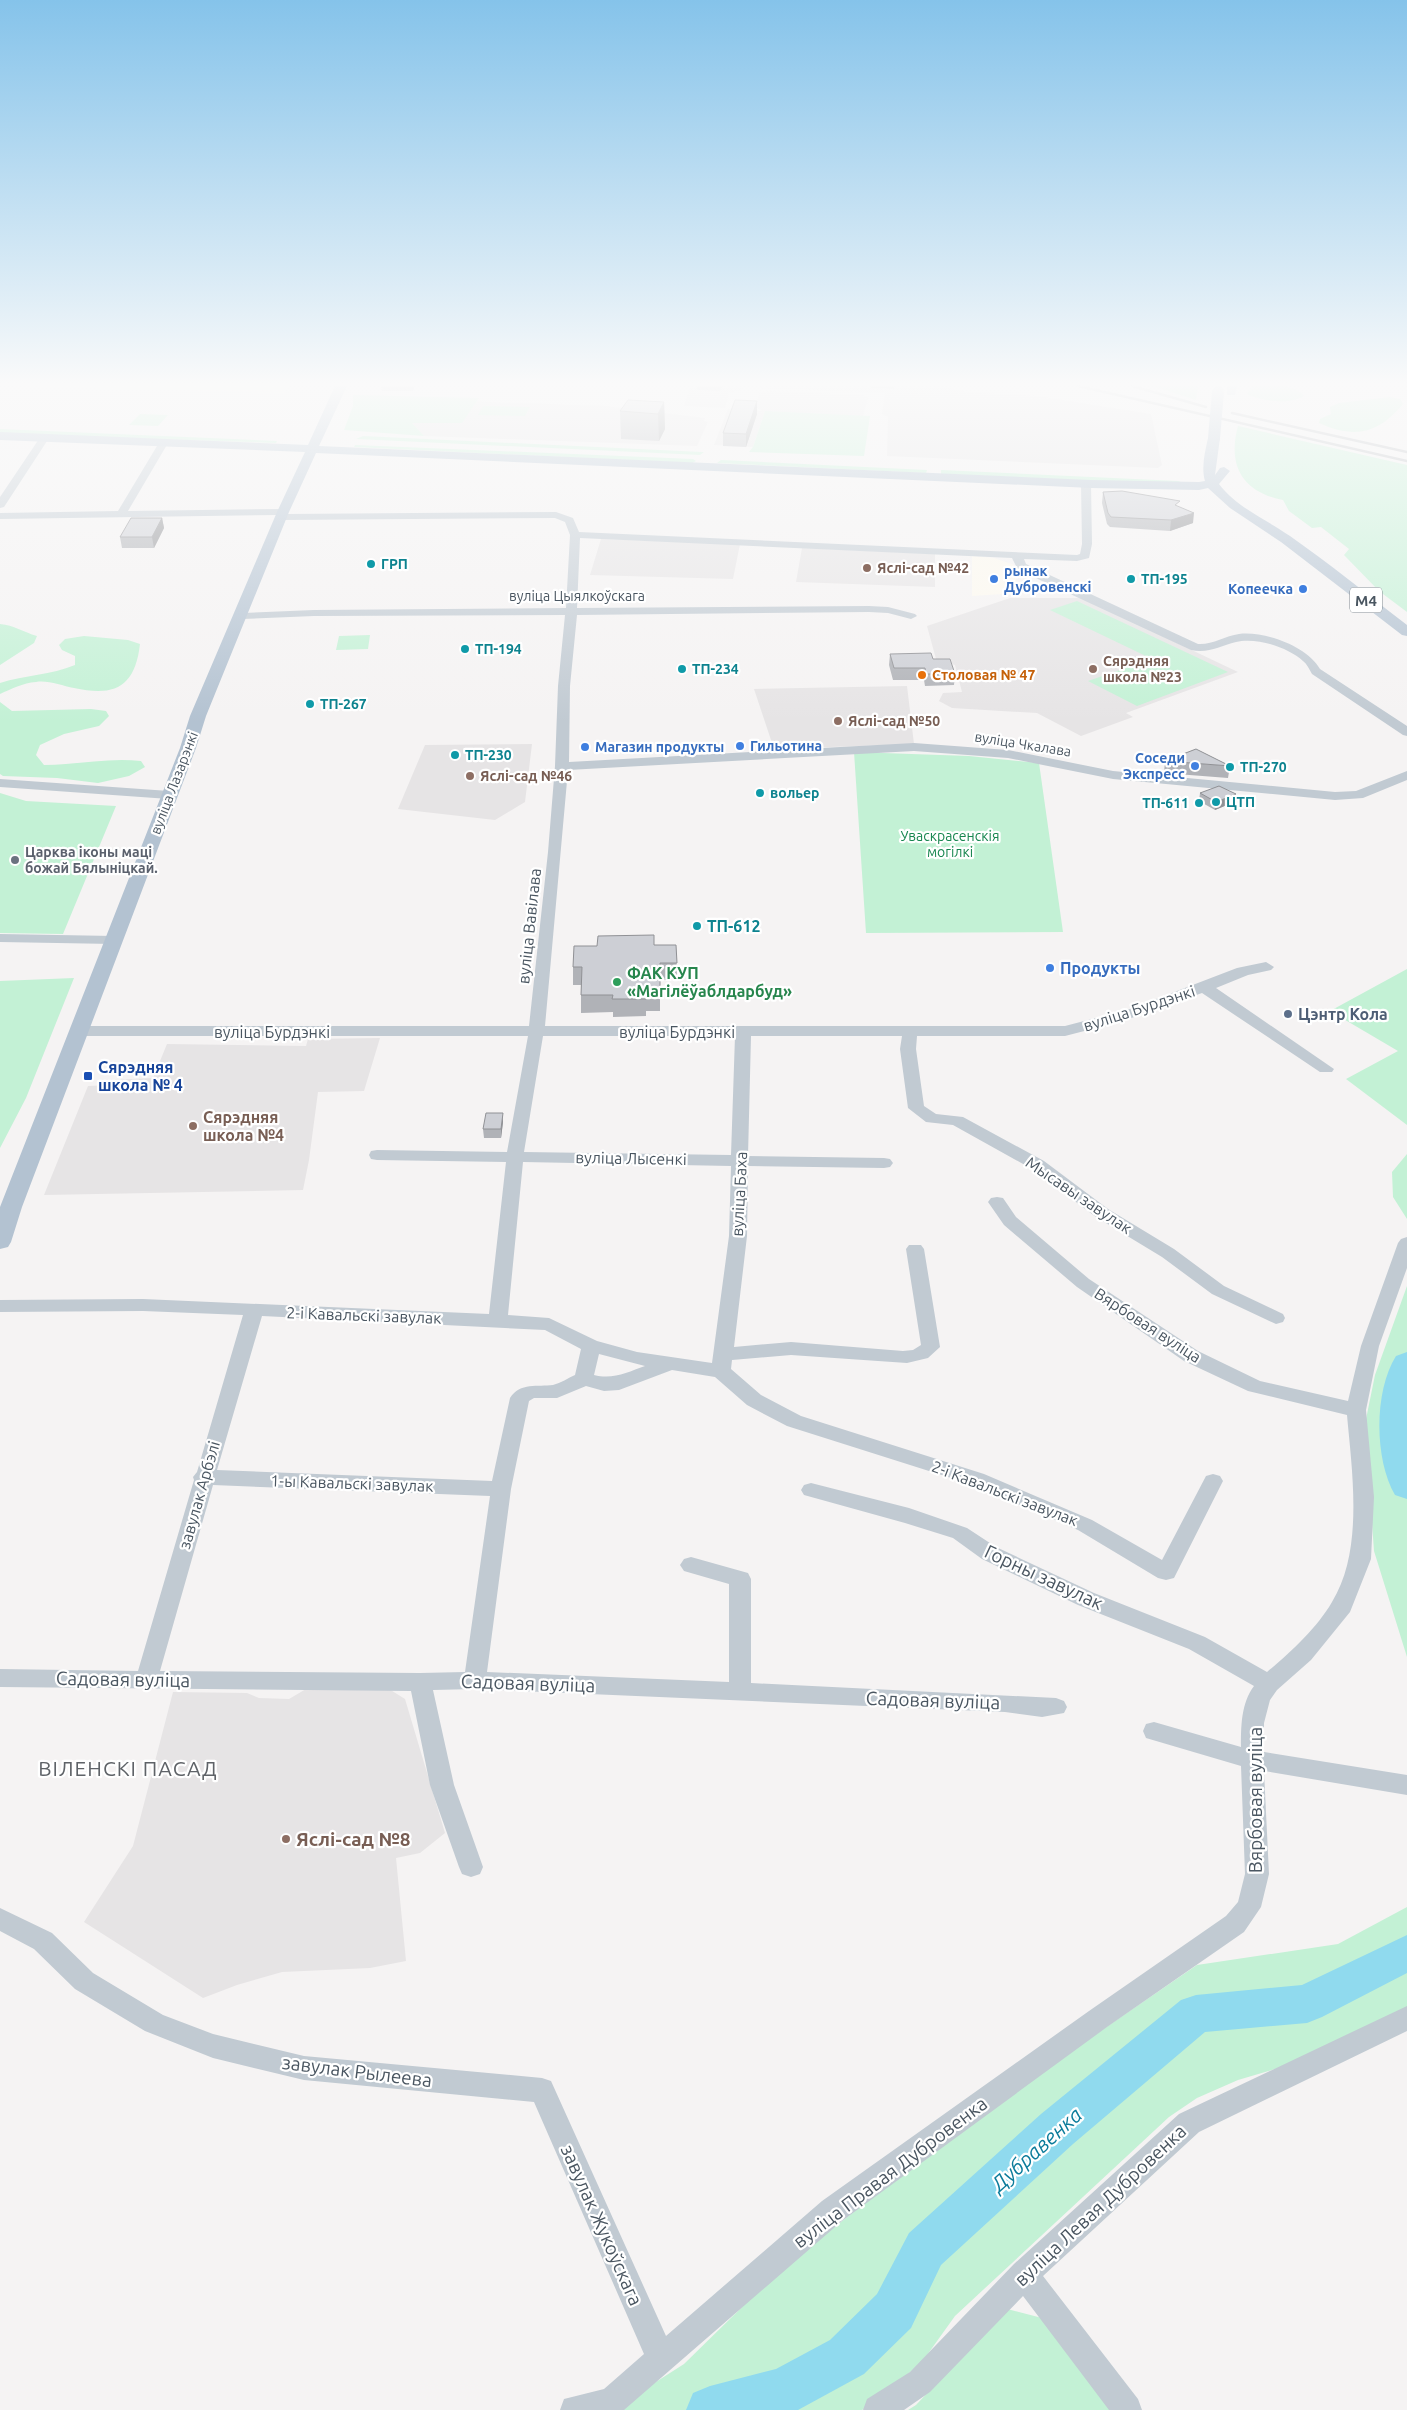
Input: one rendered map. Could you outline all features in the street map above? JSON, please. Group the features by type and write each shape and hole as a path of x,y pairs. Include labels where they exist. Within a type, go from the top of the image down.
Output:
{"main road":[{"name":"вуліца Лазарэнкі","path":"0,1242 198,716 242,616 290,498"},
{"path":"1213,498 1247,504"},
{"path":"1237,498 1247,504"},
{"name":"М4","path":"1237,498 1407,622"},
{"name":"М4","path":"1247,504 1284,538 1407,632"}],"street":[{"path":"121,514 130,498"},
{"path":"0,516 121,514 556,515 569,520 575,535 1070,558 1085,556 1087,498"},
{"name":"вуліца Вавілава","path":"498,1320 515,1157 536,1033 562,766 564,686 572,612 575,535"},
{"path":"1017,556 1021,566 1031,572 1196,648 1214,647 1237,637 1252,637 1276,643 1307,658 1316,671 1407,732"},
{"name":"вуліца Цыялкоўскага","path":"242,616 314,613 870,609 888,610 911,616"},
{"name":"вуліца Чкалава","path":"562,766 914,747 1008,754 1113,775 1289,793 1358,795 1407,775"},
{"path":"0,783 169,795"},
{"path":"0,938 114,940"},
{"name":"вуліца Бурдэнкі","path":"78,1031 536,1033 1065,1031 1086,1027 1204,987 1256,967 1266,966"},
{"path":"1204,987 1326,1069"},
{"name":"вуліца Баха","path":"722,1363 738,1236 743,1032"},
{"name":"Мысавы завулак","path":"910,1032 908,1049 916,1108 932,1118 956,1122 1038,1165 1062,1181 1102,1213 1168,1253 1218,1290 1276,1318"},
{"name":"вуліца Лысенкі","path":"377,1155 884,1163"},
{"name":"Вярбовая вуліца","path":"997,1202 1010,1221 1083,1283 1191,1356 1255,1386 1356,1410"},
{"name":"Вярбовая вуліца","path":"1214,1939 1235,1924 1249,1907 1257,1874 1252,1760 1254,1723 1259,1696 1269,1684 1303,1654 1342,1606 1360,1559 1364,1497 1356,1410 1370,1346 1407,1243"},
{"name":"2-і Кавальскі завулак","path":"0,1306 143,1306 498,1320 549,1324 591,1346 669,1364 722,1363 745,1350 777,1348 914,1357 924,1354 931,1347 915,1250"},
{"name":"завулак Арбэлі","path":"146,1680 203,1477 254,1310"},
{"path":"584,1379 591,1346"},
{"name":"2-і Кавальскі завулак","path":"722,1363 754,1400 794,1422 977,1479 1085,1525 1166,1572 1214,1481"},
{"path":"475,1680 501,1489 520,1398 530,1392 557,1391 584,1379 604,1384 619,1383 669,1364"},
{"name":"1-ы Кавальскі завулак","path":"203,1477 501,1489"},
{"name":"Горны завулак","path":"811,1490 909,1516 960,1533 989,1553 1086,1599 1197,1643 1269,1684"},
{"path":"691,1565 740,1579 740,1692"},
{"name":"Садовая вуліца","path":"0,1678 420,1682 475,1680 1006,1702 1042,1708 1056,1707"},
{"path":"420,1682 442,1785 471,1866"},
{"path":"1154,1731 1252,1760 1407,1785"},
{"name":"завулак Рылеева","path":"0,1920 43,1941 84,1981 154,2023 214,2046 304,2068 542,2090"},
{"name":"вуліца Правая Дубровенка","path":"575,2410 611,2402 832,2211 1098,2019 1214,1939"},
{"name":"вуліца Левая Дубровенка","path":"878,2410 920,2382 1024,2274 1189,2123 1407,2018"},
{"name":"завулак Жукоўскага","path":"542,2090 662,2359"},
{"path":"1024,2274 1127,2410"}],"shaded area":[{"path":"601,539 740,544 733,579 590,575"},
{"name":"Яслі-сад №42","path":"802,548 935,554 935,587 796,582"},
{"name":"рынак Дубровенскі","path":"972,556 994,558 1014,565 1018,593 972,596"},
{"name":"Сярэдняя школа №23","path":"1010,598 1082,598 1238,672 1126,713 1133,717 1081,736 1037,713 952,708 939,701 943,693 962,692 955,665 936,659 927,626"},
{"name":"Яслі-сад №50","path":"907,686 914,744 774,749 754,689"},
{"name":"Яслі-сад №46","path":"532,744 525,802 495,820 398,809 425,745"},
{"name":"Сярэдняя школа №4","path":"380,1038 364,1091 318,1092 303,1190 44,1195 88,1086 111,1085 114,1080 153,1078 167,1044 306,1046 308,1039"},
{"name":"Яслі-сад №8","path":"306,1689 389,1689 405,1699 445,1833 420,1853 396,1858 406,1961 370,1968 282,1972 237,1985 203,1998 84,1922 133,1846 173,1692 247,1693 259,1698 289,1699"}],"green space":[{"path":"1278,498 1407,498 1407,612 1379,591 1344,555 1349,549 1321,527 1312,528 1289,511 1283,500"},
{"path":"1077,601 1228,672 1137,706 1088,681 1152,659 1050,610"},
{"path":"0,624 37,636 34,643 0,665"},
{"path":"370,635 368,649 336,650 339,636"},
{"path":"84,636 128,640 140,644 133,670 128,679 120,686 101,691 41,682 22,685 0,694 0,683 57,671 75,665 75,656 62,650 59,645 65,639"},
{"path":"0,702 12,711 91,709 106,711 109,716 99,726 64,734 40,745 36,755 44,765 129,760 141,761 145,767 129,776 98,783 57,778 3,776 0,774"},
{"name":"Уваскрасенскія могілкі","path":"854,752 969,756 1039,763 1063,932 866,933"},
{"path":"0,793 26,801 116,806 63,934 0,933"},
{"path":"1407,969 1407,1125 1346,1079 1398,1051 1330,1011"},
{"path":"74,978 26,1098 0,1148 0,981"},
{"path":"1407,1154 1407,1219 1393,1197 1392,1172"},
{"path":"1407,1286 1407,1657 1374,1551 1365,1424 1375,1375"},
{"path":"1407,1907 1407,2011 1302,2061 1238,2080 1197,2098 1169,2117 955,2316 922,2362 876,2401 862,2410 612,2410 684,2364 784,2266 991,2106 1197,1965 1338,1944"},
{"path":"1007,2309 1042,2318 1123,2410 908,2410 916,2405"}],"building":[{"path":"1105,498 1165,498 1180,501 1175,505 1194,513 1171,520 1111,517 1108,513"},
{"path":"131,518 162,518 152,537 120,537"},
{"path":"931,653 933,659 950,659 955,674 926,674 925,668 894,668 890,654"},
{"path":"1196,749 1230,766 1165,761"},
{"path":"1219,786 1236,794 1216,802 1200,793"},
{"name":"ФАК КУП «Магілёўаблдарбуд»","path":"654,935 654,945 676,945 677,963 660,963 660,993 646,993 646,999 612,999 613,995 581,995 582,967 573,967 574,946 597,946 598,936"},
{"path":"486,1113 503,1113 501,1129 483,1129"}],"waterway":[{"name":"Дубравенка","path":"1407,1363 1396,1407 1396,1442 1407,1487"},
{"name":"Дубравенка","path":"710,2410 783,2392 847,2357 894,2311 925,2249 1057,2129 1196,2014 1307,2004 1407,1953"}],"place":[{"name":"ГРП","path":"371,564"},
{"name":"Яслі-сад №42","path":"867,568"},
{"name":"рынак Дубровенскі","path":"994,579"},
{"name":"ТП-195","path":"1131,579"},
{"name":"Копеечка","path":"1303,589"},
{"name":"ТП-194","path":"465,649"},
{"name":"ТП-234","path":"682,669"},
{"name":"Сярэдняя школа №23","path":"1093,669"},
{"name":"Столовая № 47","path":"922,675"},
{"name":"ТП-267","path":"310,704"},
{"name":"Яслі-сад №50","path":"838,721"},
{"name":"Гильотина","path":"740,746"},
{"name":"Магазин продукты","path":"585,747"},
{"name":"ТП-230","path":"455,755"},
{"name":"Соседи Экспресс","path":"1195,766"},
{"name":"ТП-270","path":"1230,767"},
{"name":"Яслі-сад №46","path":"470,776"},
{"name":"вольер","path":"760,793"},
{"name":"ЦТП","path":"1216,802"},
{"name":"ТП-611","path":"1199,803"},
{"name":"Царква іконы маці божай Бялыніцкай.","path":"15,860"},
{"name":"ТП-612","path":"697,926"},
{"name":"Продукты","path":"1050,968"},
{"name":"ФАК КУП «Магілёўаблдарбуд»","path":"617,982"},
{"name":"Цэнтр Кола","path":"1288,1014"},
{"name":"Сярэдняя школа № 4","path":"88,1076"},
{"name":"Сярэдняя школа №4","path":"193,1126"},
{"name":"Яслі-сад №8","path":"286,1839"}],"district":[{"name":"ВІЛЕНСКІ ПАСАД","path":"128,1768"}]}
